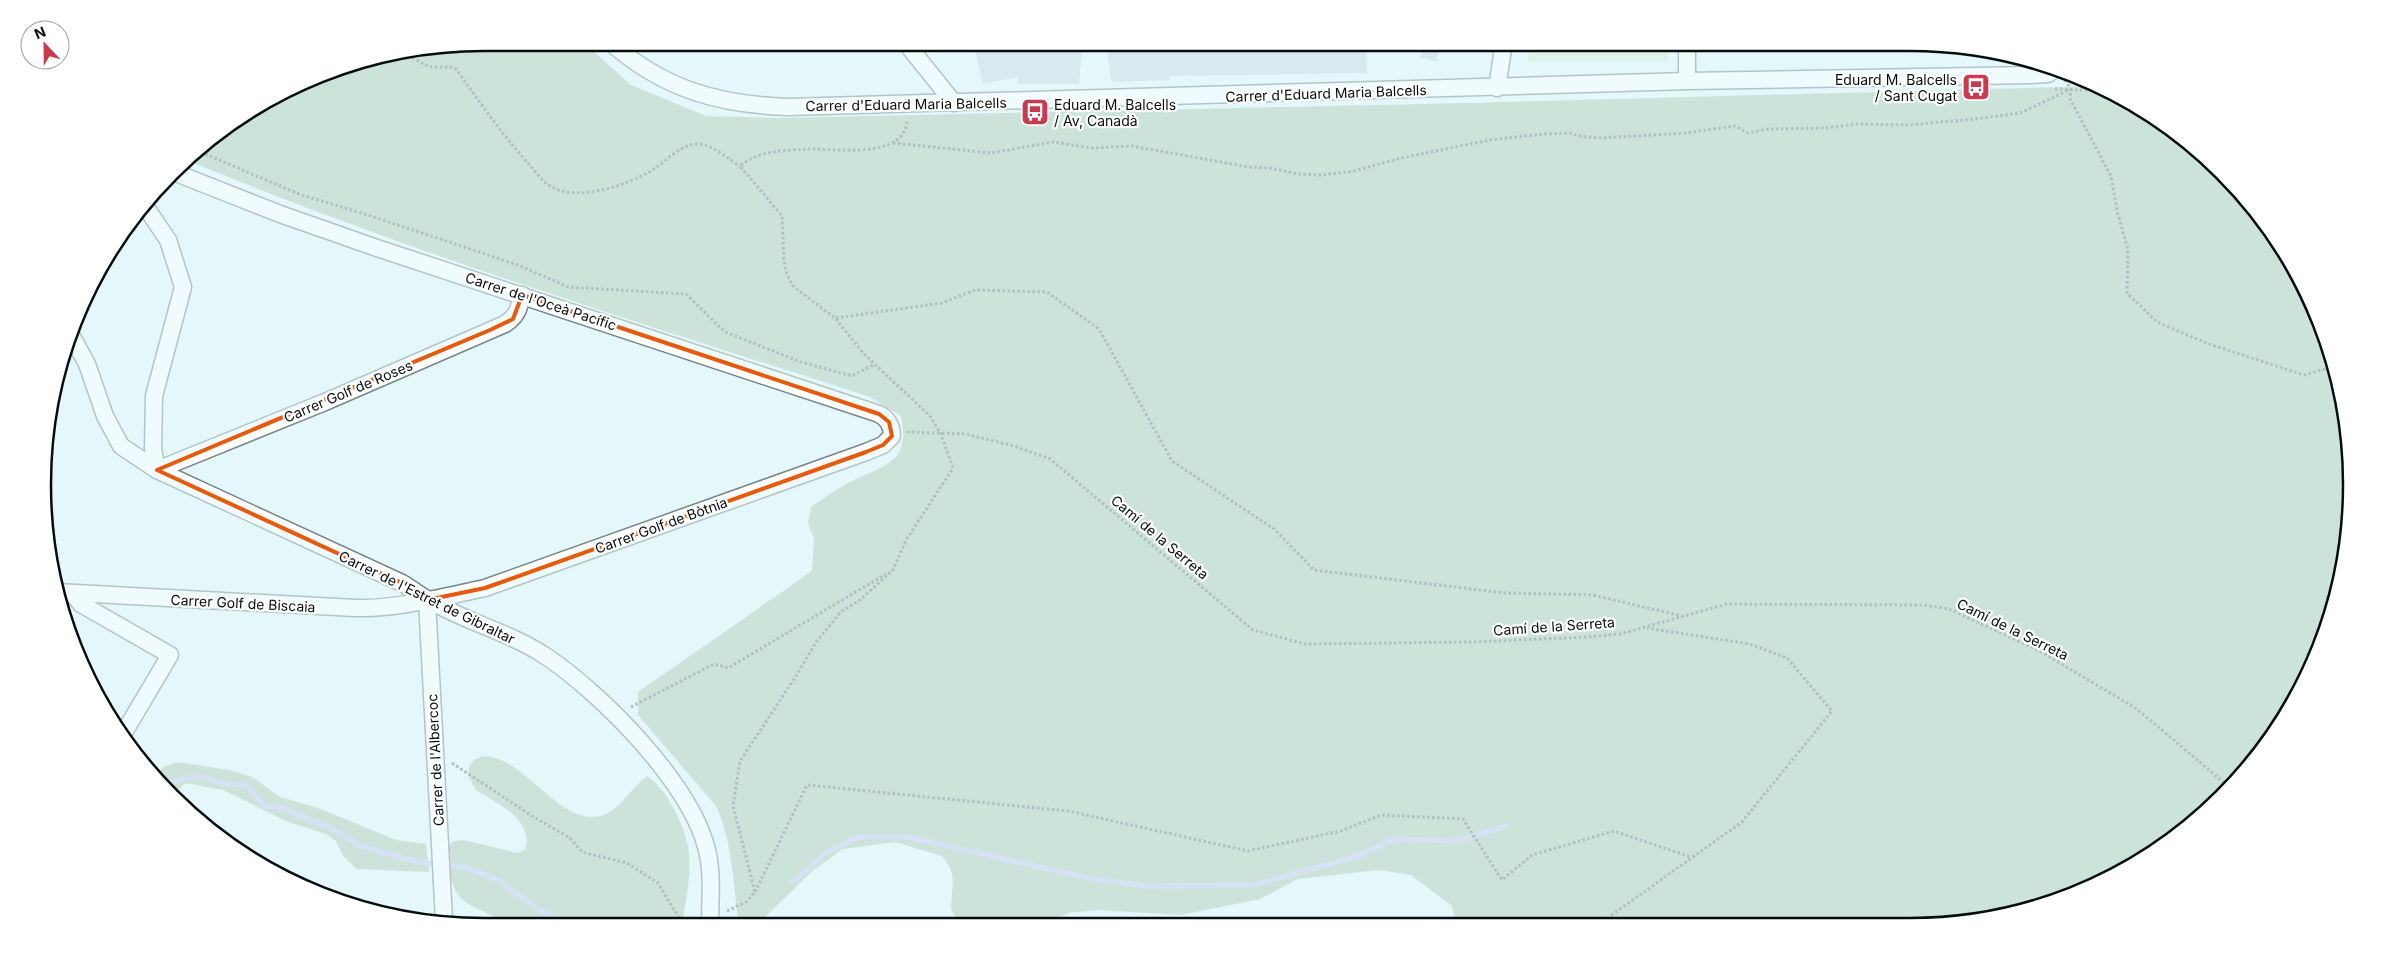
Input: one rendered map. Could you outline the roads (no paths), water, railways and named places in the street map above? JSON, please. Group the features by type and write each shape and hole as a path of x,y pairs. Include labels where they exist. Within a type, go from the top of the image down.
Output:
{"street":[{"name":"Carrer d'Eduard Maria Balcells","path":"620,51 663,81 705,97 750,106 788,107 1688,81 2048,74"},
{"path":"912,51 954,103"},
{"path":"1497,88 1503,51"},
{"path":"1687,51 1688,81"},
{"name":"Carrer de l'Oceà Pacífic","path":"181,175 280,214 879,414 885,417 891,436"},
{"path":"149,211 168,240 183,287 154,396 153,449 157,470"},
{"name":"Carrer Golf de Roses","path":"157,470 325,402 504,324 519,311 522,295"},
{"name":"Carrer de l'Estret de Gibraltar","path":"75,343 87,364 105,416 121,446 157,470 402,583 427,600 546,656 589,690 615,715 675,785 691,809 700,829 710,864 710,918"},
{"name":"Carrer Golf de Bòtnia","path":"427,600 485,588 866,452 883,445 891,436"},
{"path":"65,593 87,608 170,655 127,728"},
{"name":"Carrer Golf de Biscaia","path":"65,593 377,609 427,600"},
{"name":"Carrer de l'Albercoc","path":"427,600 438,838 444,916"}],"waterway":[{"path":"171,783 185,778 202,777 224,784 245,785 265,806 283,808 334,830 359,845 425,863 465,867 498,880 536,908 555,918"},
{"path":"792,883 826,853 859,837 908,837 1092,879 1148,886 1254,885 1355,857 1395,839 1457,841 1506,826"}],"place":[{"name":"Eduard M. Balcells / Sant Cugat","path":"1976,87"},
{"name":"Eduard M. Balcells / Av, Canadà","path":"1035,112"}]}
